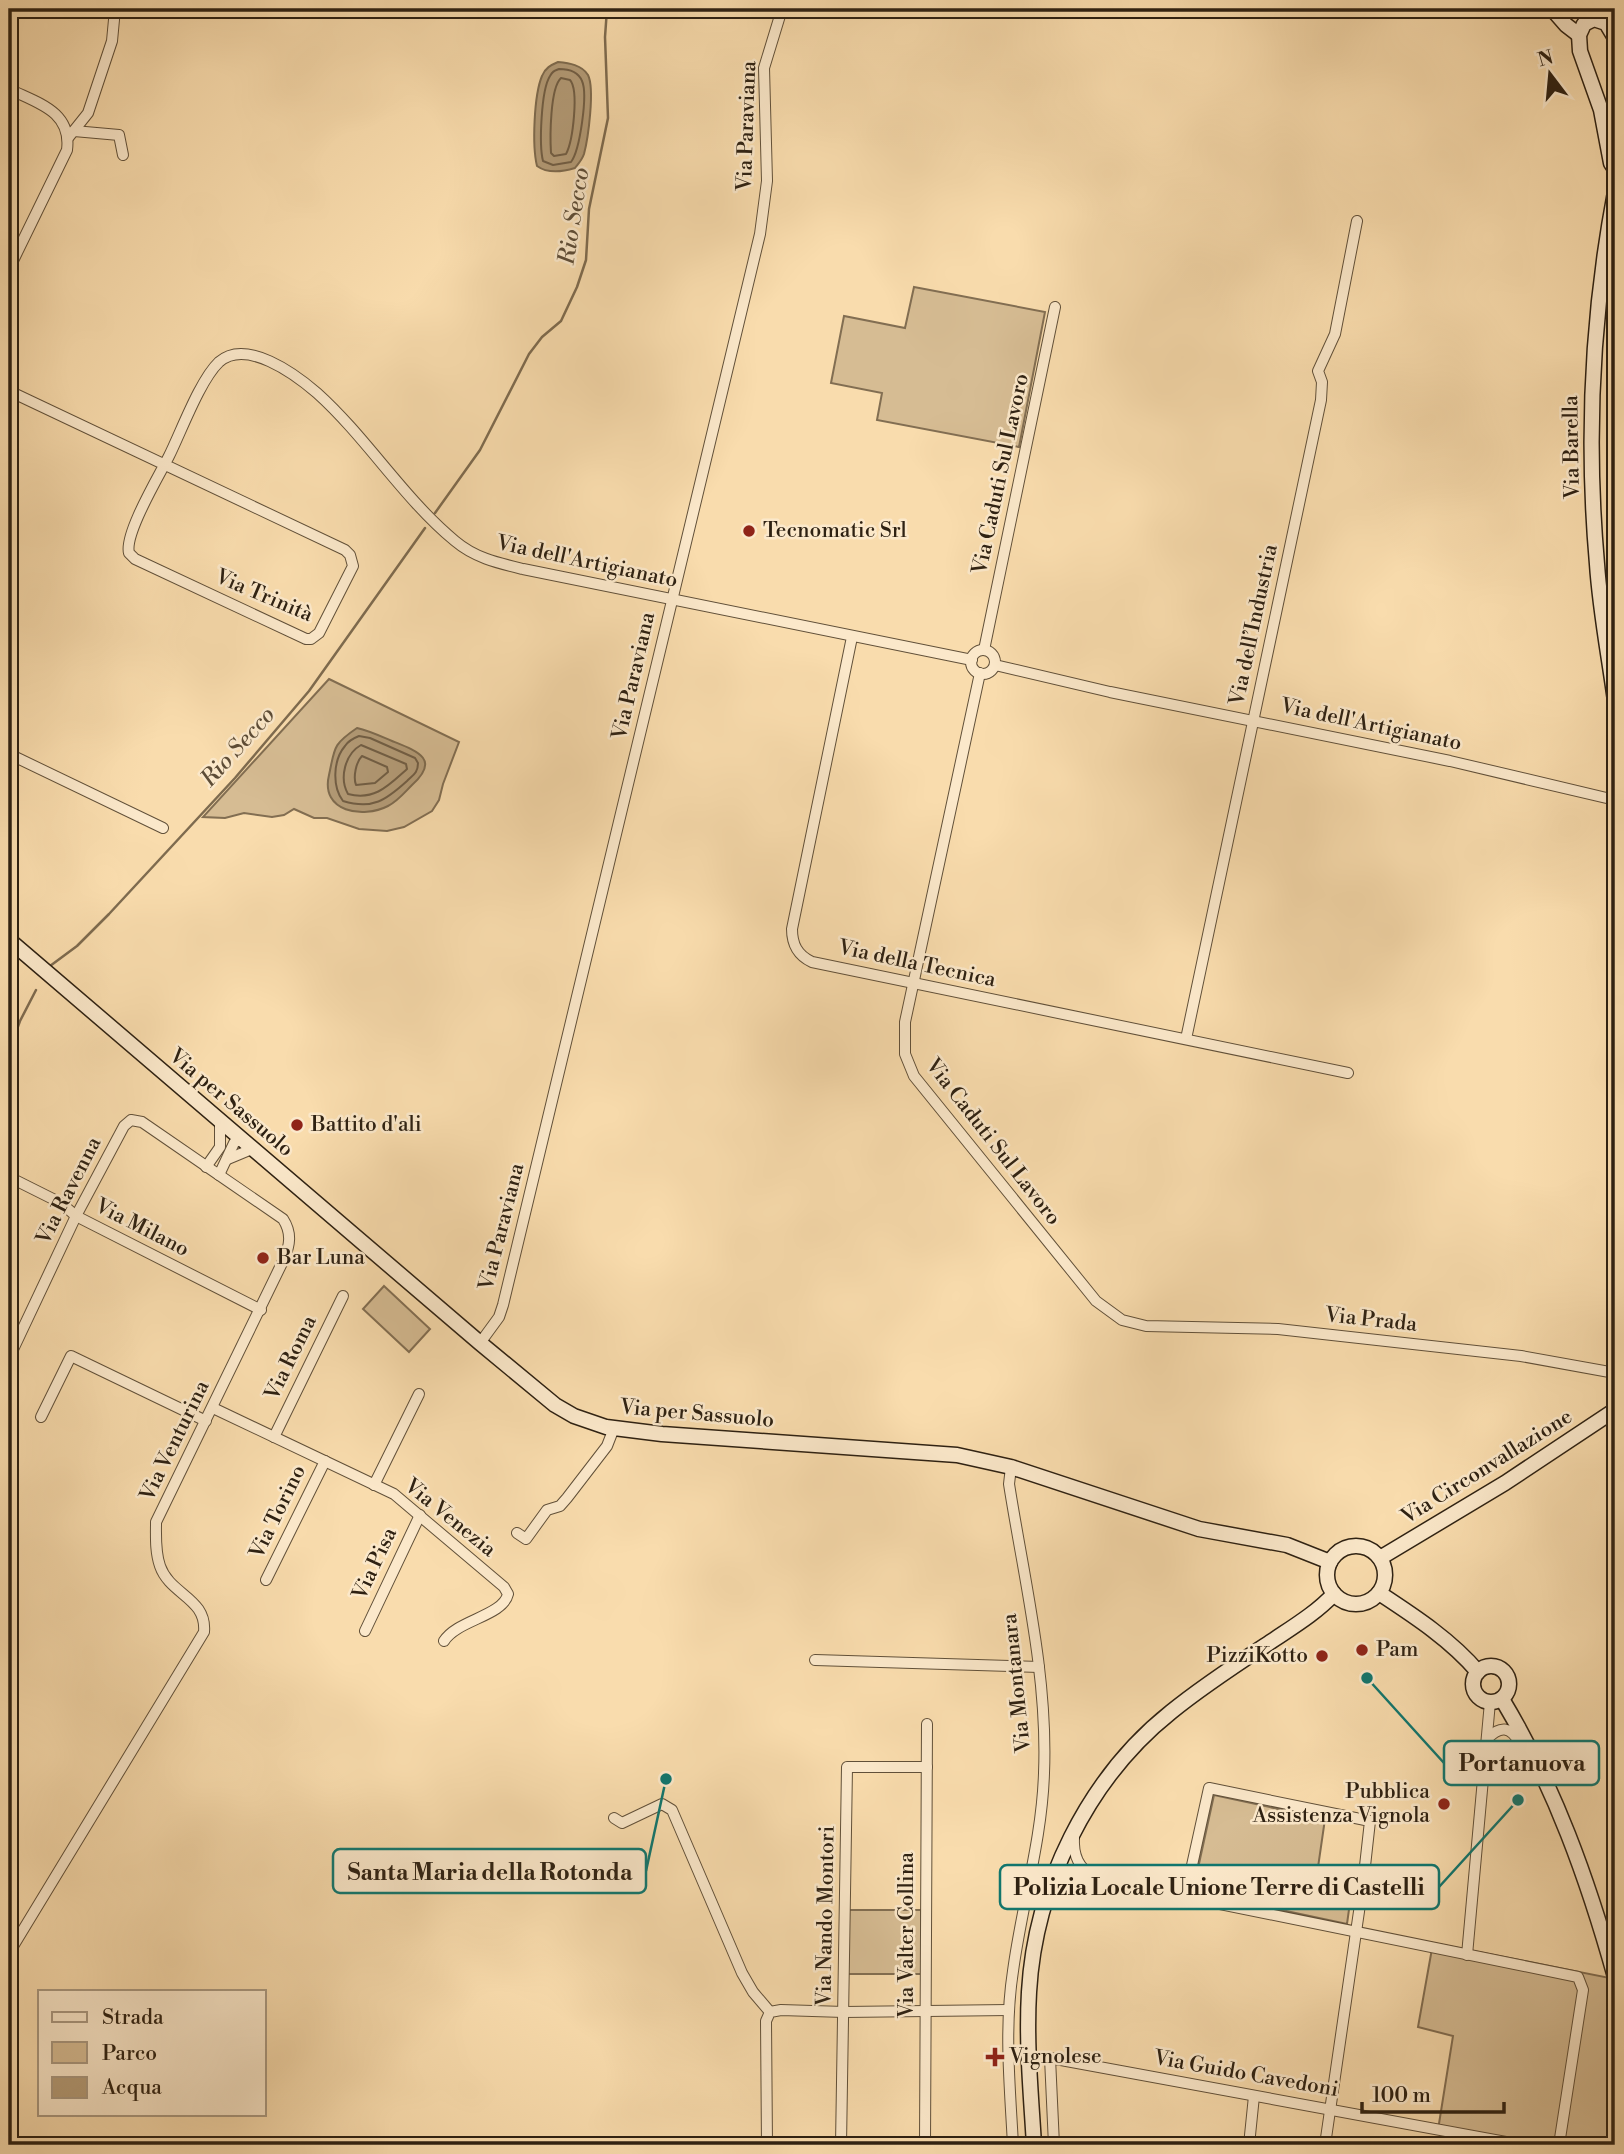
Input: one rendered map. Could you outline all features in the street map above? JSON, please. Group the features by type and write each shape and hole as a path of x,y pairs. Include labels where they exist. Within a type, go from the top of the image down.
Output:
{"main road":[{"path":"1552,9 1579,35"},
{"path":"1615,38 1604,15 1588,21 1579,35 1580,51 1601,110 1611,163 1615,169"},
{"name":"Via Barella","path":"1615,192 1599,304 1592,392 1597,564 1615,701"},
{"name":"Via per Sassuolo","path":"9,940 481,1343 555,1405 573,1416 614,1428 662,1434 957,1455 1011,1467 1199,1529 1287,1545 1330,1562"},
{"name":"Via Circonvallazione","path":"1380,1559 1505,1483 1615,1410"},
{"path":"1350,1547 1367,1548 1380,1559 1385,1580 1379,1593 1365,1603 1357,1604 1341,1600 1334,1594 1327,1575 1330,1562 1342,1550 1350,1547"},
{"path":"1379,1593 1434,1632 1466,1658 1478,1672"},
{"path":"1034,2145 1029,1991 1034,1950 1045,1903 1076,1826 1116,1767 1170,1713 1301,1621 1334,1594"},
{"path":"1496,1700 1509,1686 1505,1673 1492,1667 1478,1672 1474,1681 1480,1698 1496,1700 1539,1766 1587,1886 1615,1977"}],"street":[{"path":"9,269 67,150 71,134 88,113 112,41 115,9"},
{"name":"Via Paraviana","path":"481,1343 499,1317 503,1305 760,234 767,181 764,68 782,9"},
{"path":"9,89 49,108 59,116 71,134"},
{"path":"71,134 119,135 124,155"},
{"name":"Via dell’Industria","path":"1186,1039 1321,400 1322,382 1318,371 1335,334 1357,221"},
{"name":"Via Caduti Sul Lavoro","path":"984,650 1055,307"},
{"name":"Via dell'Artigianato","path":"228,356 253,354 285,371 316,393 436,524 467,550 498,563 971,660"},
{"name":"Via Trinità","path":"9,391 164,466 340,548 350,555 352,566 316,637 311,639 299,637 135,559 129,553 128,538 164,466 206,379 219,362 228,356"},
{"name":"Via della Tecnica","path":"852,637 792,936 798,952 812,962 1348,1073"},
{"path":"984,650 993,655 995,665 988,673 980,673 974,670 971,660 977,651 984,650"},
{"name":"Via dell'Artigianato","path":"995,665 1615,800"},
{"name":"Via Caduti Sul Lavoro","path":"980,673 905,1022 907,1064 1096,1301 1122,1320"},
{"path":"9,754 163,828"},
{"name":"Via Venturina","path":"9,1953 204,1632 205,1620 200,1608 176,1589 160,1568 155,1539 156,1522 288,1250 290,1235 283,1220 142,1122 131,1120"},
{"name":"Via Ravenna","path":"9,1358 76,1216 124,1126 131,1120"},
{"path":"220,1121 220,1147"},
{"path":"206,1167 220,1147 237,1136"},
{"path":"219,1175 237,1136"},
{"path":"228,1159 252,1149"},
{"name":"Via Milano","path":"9,1177 61,1203 76,1216 261,1310"},
{"name":"Via Roma","path":"274,1437 343,1296"},
{"name":"Via Prada","path":"1122,1320 1146,1326 1278,1329 1521,1356 1615,1373"},
{"path":"41,1417 71,1356 206,1421"},
{"path":"374,1485 419,1394"},
{"name":"Via Venezia","path":"213,1408 394,1494 504,1587 508,1594 503,1604 452,1632 444,1641"},
{"path":"517,1533 526,1539 547,1510 560,1506 607,1446 614,1428"},
{"name":"Via Torino","path":"266,1580 325,1461"},
{"name":"Via Montanara","path":"1011,1467 1009,1484 1039,1667 1044,1724 1043,1797 1032,1875 1013,1970 1009,2010 1013,2145"},
{"name":"Via Pisa","path":"365,1631 420,1515"},
{"path":"815,1660 1039,1667"},
{"path":"1467,1955 1488,1739 1496,1700"},
{"name":"Via Valter Collina","path":"925,2145 927,1724"},
{"path":"1488,1739 1497,1730 1509,1730 1517,1738 1528,1759 1539,1766"},
{"name":"Via Nando Montori","path":"841,2145 847,1767 927,1767"},
{"path":"1185,1897 1209,1788 1370,1821 1325,2145"},
{"path":"614,1818 622,1823 662,1804 672,1810 741,1973 770,2012"},
{"path":"1076,1826 1073,1840 1077,1863 1097,1879"},
{"path":"1045,1903 1061,1882 1084,1877 1574,1976 1580,1980 1582,1987 1559,2145"},
{"path":"770,2012 1009,2010"},
{"path":"767,2145 766,2021 770,2012"},
{"name":"Via Guido Cavedoni","path":"1054,2145 1050,2058 1522,2145"},
{"path":"1249,2145 1254,2095"}],"green space":[{"path":"914,287 1045,312 1019,447 877,420 882,393 831,383 844,316 905,328"},
{"path":"329,679 459,742 439,800 432,811 404,827 387,831 359,829 327,818 314,818 294,809 284,815 272,817 244,813 225,818 203,817"},
{"path":"384,1286 430,1329 409,1352 363,1309"},
{"path":"1214,1795 1325,1819 1315,1888 1351,1895 1347,1924 1193,1891"},
{"path":"849,1910 921,1910 921,1974 848,1974"},
{"path":"1433,1943 1610,1978 1615,1995 1615,2145 1537,2145 1438,2130 1453,2036 1418,2027"}],"water":[{"path":"558,62 575,65 588,75 591,102 582,158 575,168 555,172 537,166 534,134 537,95 542,76 548,67"},
{"path":"357,728 410,748 425,762 425,769 404,794 392,804 378,810 356,812 346,809 331,797 328,787 336,748"}],"waterway":[{"name":"Rio Secco","path":"435,513 480,450 529,354 542,337 561,321 577,287 586,260 589,209 608,118 605,37 607,9"},
{"name":"Rio Secco","path":"50,966 77,946 109,914 235,778 309,691 425,528"},
{"name":"Rio Secco","path":"9,1051 36,990"}],"place":[{"name":"Tecnomatic Srl","path":"749,531"},
{"name":"Battito d'ali","path":"297,1125"},
{"name":"Bar Luna","path":"263,1258"},
{"name":"Pam","path":"1362,1650"},
{"name":"PizziKotto","path":"1322,1656"},
{"name":"Portanuova","path":"1367,1678"},
{"name":"Santa Maria della Rotonda","path":"666,1779"},
{"name":"Polizia Locale Unione Terre di Castelli","path":"1518,1800"},
{"name":"Pubblica Assistenza Vignola","path":"1444,1804"},
{"name":"Vignolese","path":"995,2057"}]}
